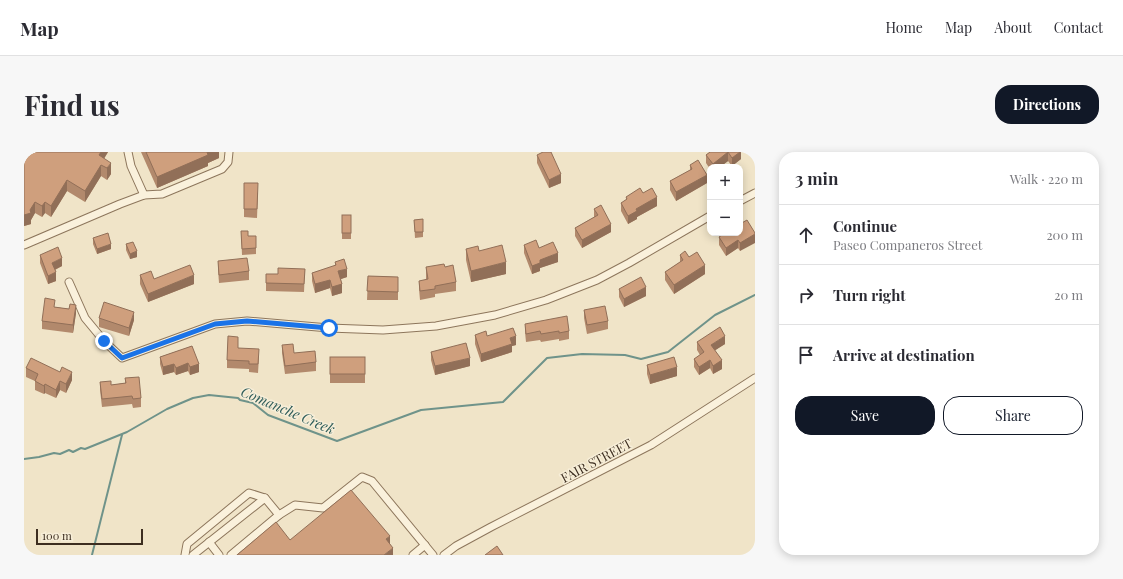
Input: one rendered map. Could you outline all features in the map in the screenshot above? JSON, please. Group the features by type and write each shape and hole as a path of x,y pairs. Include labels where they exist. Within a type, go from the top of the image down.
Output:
{"street":[{"path":"128,152 131,166 144,195"},
{"path":"24,245 144,195 162,194 222,169 228,162 229,152"},
{"path":"742,200 755,193"},
{"path":"69,282 85,318 122,358 215,324 247,321 329,328 383,330 436,326 495,315 546,300 597,280 629,264 707,218"},
{"name":"FAIR STREET","path":"444,555 454,552 651,445 755,378"},
{"path":"231,555 279,515 295,506 323,508 362,477 372,481 433,555"},
{"path":"185,555 187,544 249,493 265,498 279,515"},
{"path":"193,555 265,498"},
{"path":"209,542 219,555"},
{"path":"413,555 425,545"}],"building":[{"path":"24,152 101,152 99,155 111,163 107,168 101,165 85,191 67,180 51,206 45,202 42,206 35,202 30,210 31,213 24,215"},
{"path":"146,152 207,152 208,155 157,177"},
{"path":"543,152 551,152 561,174 549,180 537,155"},
{"path":"710,152 728,152 713,164 706,155"},
{"path":"728,152 740,152 732,158"},
{"path":"698,160 707,175 676,192 670,181 692,169 690,165"},
{"path":"244,183 258,183 257,209 244,209"},
{"path":"640,188 643,193 652,188 657,197 636,209 637,211 628,216 621,203 627,199 626,197"},
{"path":"601,205 611,224 582,240 575,228 598,215 594,209"},
{"path":"342,215 351,215 351,233 342,233"},
{"path":"423,219 423,232 415,232 414,220"},
{"path":"747,220 755,234 740,243 738,240 726,248 719,237 743,236 743,222"},
{"path":"241,231 248,231 248,236 256,236 256,248 242,249"},
{"path":"108,233 111,244 97,249 93,238"},
{"path":"536,240 539,248 553,242 558,253 540,260 540,263 532,266 524,245"},
{"path":"133,242 137,251 130,254 126,244"},
{"path":"502,245 506,262 471,271 466,249 478,246 479,251"},
{"path":"58,247 62,258 52,263 56,272 48,276 40,255"},
{"path":"685,251 689,257 697,252 705,265 674,285 665,272 683,260 680,255"},
{"path":"247,258 249,271 219,275 218,261"},
{"path":"344,259 347,269 338,271 342,284 332,287 330,280 315,284 312,273 336,265 335,262"},
{"path":"444,264 445,267 453,265 456,282 435,286 435,289 420,291 419,281 428,279 426,267"},
{"path":"190,265 194,275 148,294 140,275 151,271 154,279"},
{"path":"278,268 305,269 304,284 266,283 266,274 278,274"},
{"path":"368,276 398,277 398,292 367,291"},
{"path":"641,277 646,287 624,299 619,289"},
{"path":"45,298 55,300 54,307 69,309 70,304 76,305 73,325 42,321"},
{"path":"104,302 134,312 129,328 99,318"},
{"path":"605,306 608,321 587,325 584,310"},
{"path":"567,316 569,331 541,334 540,331 526,334 525,324"},
{"path":"720,327 725,336 711,345 722,360 713,366 710,360 699,367 694,359 704,352 697,342"},
{"path":"513,328 516,336 510,338 512,344 481,354 475,335 486,331 487,336"},
{"path":"228,336 238,337 238,348 259,349 258,364 249,364 249,361 227,360"},
{"path":"466,343 470,358 435,366 431,352"},
{"path":"293,344 294,353 315,351 316,362 285,366 282,345"},
{"path":"192,346 199,364 190,367 188,363 176,368 174,364 163,367 160,357"},
{"path":"330,357 365,357 365,374 330,374"},
{"path":"674,357 677,367 650,375 647,365"},
{"path":"31,358 60,372 62,367 72,372 66,384 60,381 56,390 35,381 38,374 26,368"},
{"path":"139,377 141,398 133,399 132,396 102,399 100,382 111,381 111,385 126,383 125,378"},
{"path":"351,490 390,536 386,539 393,548 384,555 237,555 276,522 290,540"},
{"path":"497,546 503,555 485,555"}],"waterway":[{"name":"Comanche Creek","path":"24,459 54,453 60,454 69,450 73,452 81,448 85,449 127,432 167,409 193,398 209,395 238,398 240,400 253,403 268,415 337,441 421,410 503,402 547,358 582,354 625,355 641,359 668,352 715,315 755,295"},
{"path":"92,555 122,435"}],"route":[{"path":"104,341 122,358 215,324 247,321 329,328"}]}
